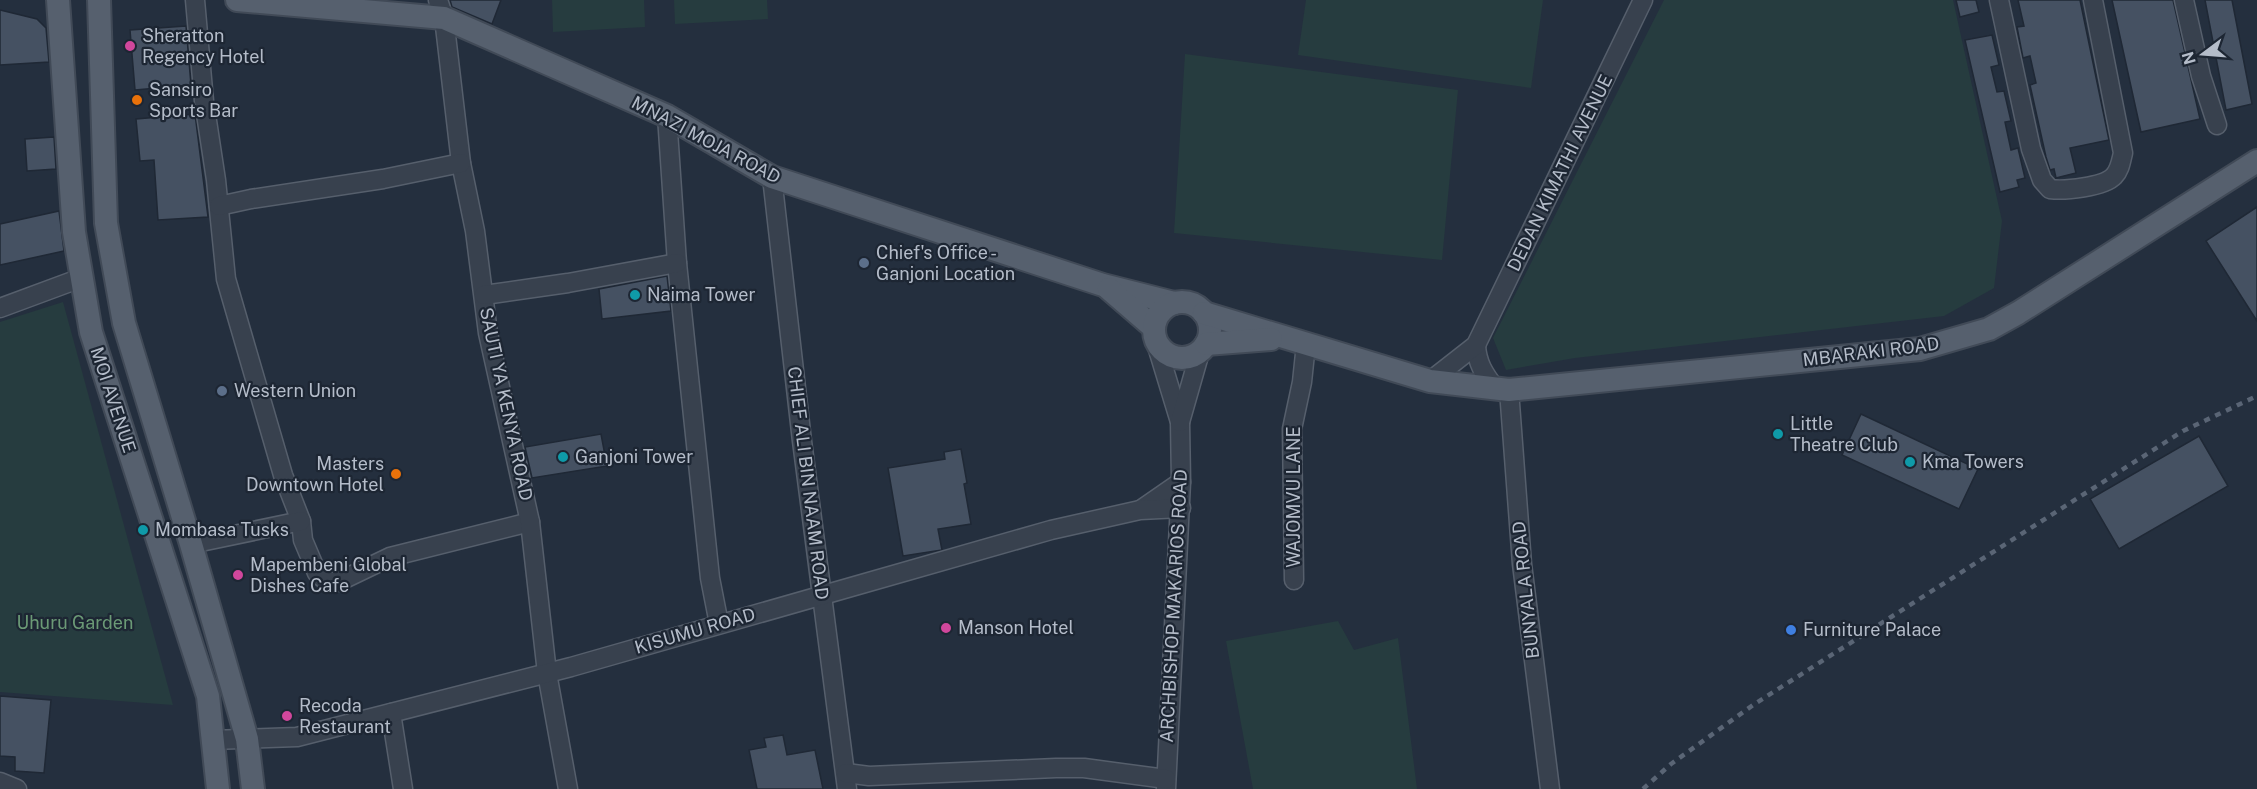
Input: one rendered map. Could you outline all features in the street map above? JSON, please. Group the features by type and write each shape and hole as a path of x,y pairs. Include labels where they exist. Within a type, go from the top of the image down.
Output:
{"main road":[{"name":"MOI AVENUE","path":"58,0 74,232 91,332 208,696 218,789"},
{"name":"MOI AVENUE","path":"99,0 106,223 111,257 124,323 247,739 253,789"},
{"name":"MNAZI MOJA ROAD","path":"237,0 441,9 666,116 772,177 1103,285 1174,303"},
{"path":"61,29 100,27"},
{"name":"MBARAKI ROAD","path":"1502,389 1920,349 1970,336 1989,329 2018,313 2257,161"},
{"path":"1103,285 1155,335 1168,355 1176,358 1185,359 1203,348 1284,338"},
{"path":"1155,335 1157,316 1164,308 1174,303 1185,302 1196,306 1204,313 1209,323 1210,334 1203,348"},
{"path":"1204,313 1430,381 1502,389"}],"street":[{"path":"195,0 204,101 219,206 226,279 283,475 301,521 303,540 317,573 331,582 344,580 390,557 530,522"},
{"name":"DEDAN KIMATHI AVENUE","path":"1430,381 1476,345 1643,0"},
{"path":"1999,0 2031,149 2042,180 2050,189 2059,190 2104,182 2113,178 2119,169 2123,153 2093,0"},
{"path":"2184,0 2201,76 2217,125"},
{"name":"SAUTI YA KENYA ROAD","path":"441,9 488,333 530,522 547,673 568,789"},
{"path":"666,116 677,263 710,579 719,624"},
{"path":"219,206 383,179 462,163"},
{"name":"CHIEF ALI BIN NAAM ROAD","path":"772,177 788,332 847,781"},
{"path":"484,295 568,283 677,263"},
{"path":"0,308 81,278"},
{"path":"1155,335 1180,422"},
{"name":"WAJOMVU LANE","path":"1294,580 1292,429 1302,382 1306,344"},
{"path":"1476,345 1481,370 1502,389"},
{"path":"1180,422 1203,348"},
{"name":"BUNYALA ROAD","path":"1502,389 1550,789"},
{"name":"ARCHBISHOP MAKARIOS ROAD","path":"1166,784 1181,508 1180,422"},
{"name":"KISUMU ROAD","path":"1140,510 1181,482"},
{"name":"KISUMU ROAD","path":"212,740 297,737 547,673 1051,530 1140,510 1181,508"},
{"path":"191,544 301,521"},
{"path":"391,713 403,789"},
{"path":"847,781 869,776 1084,768 1166,784"},
{"path":"0,782 16,789"}],"green space":[{"path":"552,0 644,0 645,27 553,32"},
{"path":"674,0 767,0 768,19 675,24"},
{"path":"1306,0 1543,0 1531,88 1298,55"},
{"path":"1664,0 1953,0 2002,221 1994,288 1944,316 1575,358 1506,370 1493,338"},
{"path":"1185,54 1458,90 1442,260 1174,233"},
{"name":"Uhuru Garden","path":"63,302 173,705 0,692 0,322"},
{"path":"1338,621 1354,650 1398,638 1417,789 1253,789 1226,641"}],"building":[{"path":"450,0 501,0 492,24 452,7"},
{"path":"1956,0 1976,0 1979,12 1960,17"},
{"path":"2018,0 2080,0 2109,140 2070,148 2076,173 2056,178 2054,169 2050,170 2030,85 2036,83 2030,56 2023,58 2017,27 2024,26"},
{"path":"2112,0 2173,0 2200,119 2141,132"},
{"path":"2205,0 2232,0 2252,104 2226,110"},
{"path":"0,10 37,19 46,28 49,62 0,65"},
{"path":"186,26 191,85 135,90 130,30"},
{"path":"1992,35 1999,65 1991,67 1997,92 2004,91 2011,121 2005,122 2011,150 2018,148 2025,178 2017,180 2019,187 2000,192 1965,40"},
{"path":"195,114 208,217 158,220 154,160 140,161 136,119"},
{"path":"54,137 56,169 27,171 25,139"},
{"path":"2257,207 2257,321 2206,241"},
{"path":"59,211 64,251 0,265 0,224"},
{"name":"Naima Tower","path":"667,276 671,311 602,319 599,289"},
{"name":"Kma Towers","path":"1861,414 1978,469 1959,509 1842,455"},
{"name":"Ganjoni Tower","path":"601,434 607,466 532,478 525,447"},
{"path":"2199,436 2228,486 2119,549 2090,499"},
{"path":"961,449 971,524 938,529 942,550 903,556 888,468 945,459 944,452"},
{"path":"0,696 51,700 44,773 15,771 15,757 0,756"},
{"path":"783,735 787,755 815,750 823,789 757,789 749,750 766,747 764,738"}],"railway":[{"path":"1643,789 1671,764 1753,705 2183,431 2257,396"}],"place":[{"name":"Sheratton Regency Hotel","path":"130,46"},
{"name":"Sansiro Sports Bar","path":"137,100"},
{"name":"Chief's Office - Ganjoni Location","path":"864,263"},
{"name":"Naima Tower","path":"635,295"},
{"name":"Western Union","path":"222,391"},
{"name":"Little Theatre Club","path":"1778,434"},
{"name":"Ganjoni Tower","path":"563,457"},
{"name":"Kma Towers","path":"1910,462"},
{"name":"Masters Downtown Hotel","path":"396,474"},
{"name":"Mombasa Tusks","path":"143,530"},
{"name":"Mapembeni Global Dishes Cafe","path":"238,575"},
{"name":"Manson Hotel","path":"946,628"},
{"name":"Furniture Palace","path":"1791,630"},
{"name":"Recoda Restaurant","path":"287,716"}]}
